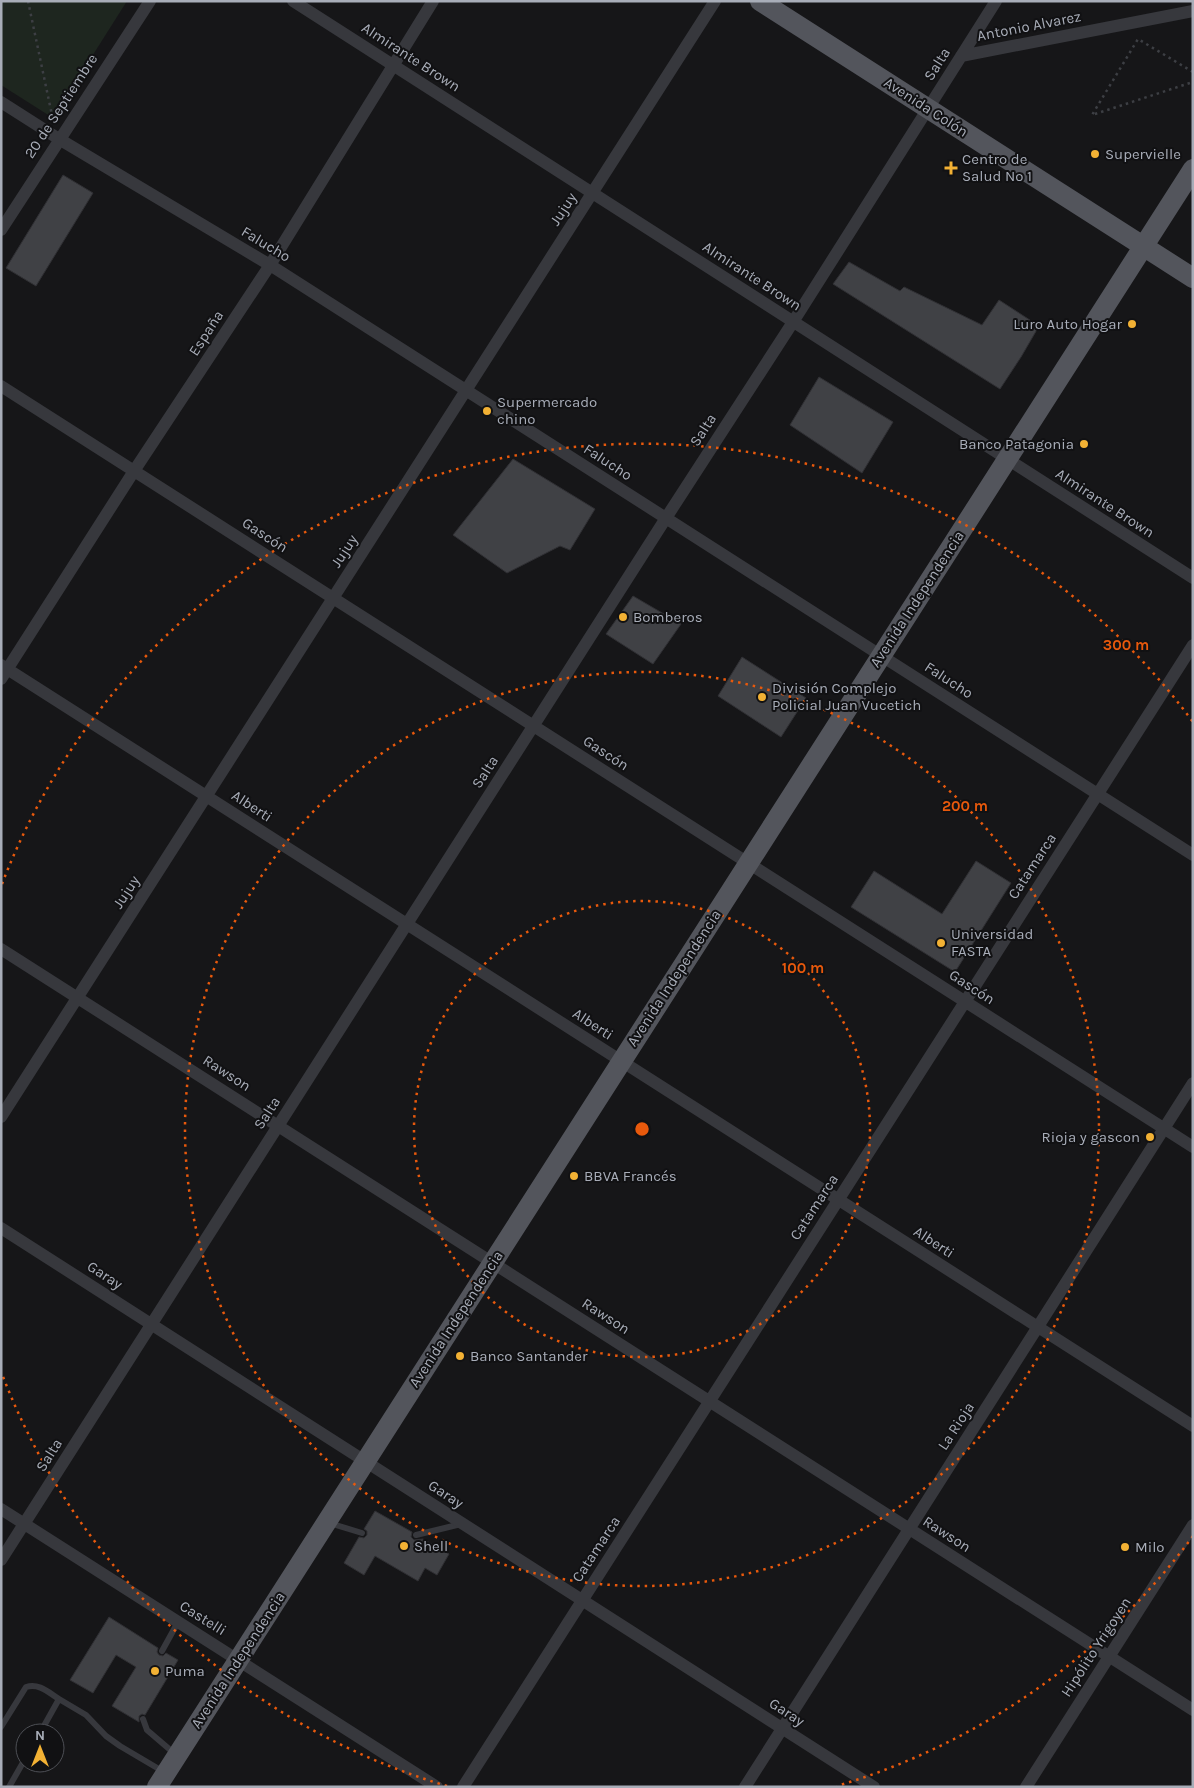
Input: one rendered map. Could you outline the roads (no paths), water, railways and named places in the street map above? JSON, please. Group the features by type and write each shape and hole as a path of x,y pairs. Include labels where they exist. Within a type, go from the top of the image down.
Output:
{"main road":[{"name":"Avenida Colón","path":"760,1 1193,278"},
{"name":"Avenida Independencia","path":"161,1780 1193,169"}],"street":[{"name":"20 de Septiembre","path":"1,230 150,1"},
{"name":"Almirante Brown","path":"293,1 1193,578"},
{"name":"España","path":"3,671 270,265 433,1"},
{"name":"Jujuy","path":"1,1117 715,1"},
{"name":"Salta","path":"1,1560 793,322 996,1"},
{"name":"Antonio Alvarez","path":"960,56 1193,11"},
{"name":"Falucho","path":"1,102 59,139 270,265 1193,855"},
{"name":"Gascón","path":"1,386 1193,1147"},
{"name":"Catamarca","path":"463,1787 1193,645"},
{"name":"Alberti","path":"3,671 207,796 1193,1426"},
{"name":"Rawson","path":"1,949 1193,1710"},
{"name":"La Rioja","path":"745,1787 1193,1083"},
{"name":"Garay","path":"1,1228 874,1787"},
{"name":"Castelli","path":"1,1509 437,1787"},
{"name":"Hipólito Yrigoyen","path":"1026,1787 1193,1525"}],"lane":[{"path":"326,1522 362,1533"},
{"path":"416,1534 463,1523"},
{"path":"162,1651 178,1622"},
{"path":"1,1727 26,1687 38,1686 86,1715 106,1736 161,1780"},
{"path":"46,1723 59,1699"},
{"path":"142,1719 147,1730 177,1755"},
{"path":"9,1787 17,1773"}],"place":[{"name":"Supervielle","path":"1095,154"},
{"name":"Centro de Salud Nº 1","path":"951,168"},
{"name":"Luro Auto Hogar","path":"1132,324"},
{"name":"Supermercado chino","path":"487,411"},
{"name":"Banco Patagonia","path":"1084,444"},
{"name":"Bomberos","path":"623,617"},
{"name":"División Complejo Policial Juan Vucetich","path":"762,697"},
{"name":"Universidad FASTA","path":"941,943"},
{"name":"Rioja y gascon","path":"1150,1137"},
{"name":"BBVA Francés","path":"574,1176"},
{"name":"Banco Santander","path":"460,1356"},
{"name":"Shell","path":"404,1546"},
{"name":"Milo","path":"1125,1547"},
{"name":"Puma","path":"155,1671"}]}
